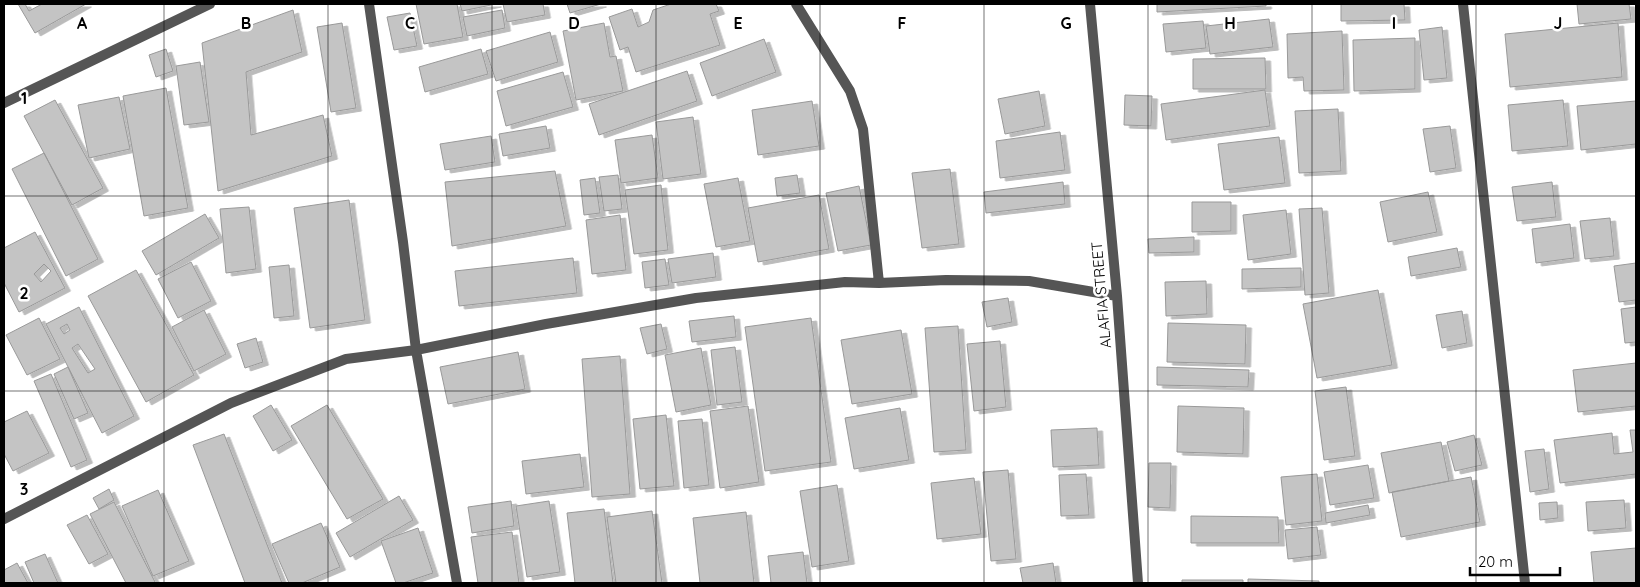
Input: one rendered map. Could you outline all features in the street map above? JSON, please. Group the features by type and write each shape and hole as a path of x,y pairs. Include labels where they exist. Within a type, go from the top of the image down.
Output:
{"street":[{"path":"4,103 210,4"},
{"path":"369,4 403,242 416,350 457,583"},
{"path":"796,4 850,91 863,129 879,283"},
{"name":"ALAFIA STREET","path":"1090,4 1117,296 1138,583"},
{"path":"1463,4 1472,104 1526,583"},
{"path":"4,519 230,403 346,359 416,350 546,324 696,298 845,282 1029,281 1117,296"}],"building":[{"path":"18,4 25,4 29,11 42,4 86,4 35,33"},
{"path":"416,4 457,4 463,37 424,44"},
{"path":"460,4 496,4 462,11"},
{"path":"503,4 543,4 545,15 507,22"},
{"path":"567,4 601,4 570,13"},
{"path":"671,4 716,4 719,11 710,14 720,45 636,72 628,47 620,50 609,17 632,9 638,27 649,22 653,10"},
{"path":"1157,4 1266,4 1266,6 1157,12"},
{"path":"1341,4 1404,4 1405,20 1341,21"},
{"path":"1577,4 1629,4 1631,19 1579,24"},
{"path":"293,10 302,52 246,72 251,135 323,115 332,156 218,191 202,43"},
{"path":"502,10 505,28 467,36 463,17"},
{"path":"410,13 417,46 394,50 387,17"},
{"path":"1269,19 1273,47 1210,54 1206,26"},
{"path":"1203,21 1206,48 1166,52 1163,24"},
{"path":"342,23 356,108 331,112 317,27"},
{"path":"604,23 610,57 616,56 623,91 576,100 563,31"},
{"path":"1618,23 1622,77 1510,87 1505,34"},
{"path":"1442,27 1447,78 1424,80 1419,30"},
{"path":"1342,31 1344,90 1304,91 1303,77 1288,78 1287,34"},
{"path":"550,32 558,62 496,81 486,51"},
{"path":"1415,38 1415,89 1354,91 1353,40"},
{"path":"764,39 776,72 712,96 700,63"},
{"path":"166,49 173,71 156,77 149,55"},
{"path":"481,49 488,74 425,92 419,67"},
{"path":"1265,58 1266,89 1193,89 1193,59"},
{"path":"200,62 209,122 184,125 176,66"},
{"path":"687,71 697,101 599,135 589,104"},
{"path":"563,72 573,107 506,126 497,91"},
{"path":"166,88 188,208 144,216 123,96"},
{"path":"1265,90 1270,126 1166,140 1161,104"},
{"path":"1039,91 1045,126 1005,134 998,99"},
{"path":"1125,95 1152,96 1151,126 1124,125"},
{"path":"119,97 130,149 89,158 78,105"},
{"path":"55,100 103,188 72,205 24,116"},
{"path":"1563,100 1568,146 1512,151 1508,105"},
{"path":"812,101 819,146 758,155 752,110"},
{"path":"1636,101 1636,144 1581,150 1577,106"},
{"path":"1338,109 1341,171 1299,173 1295,111"},
{"path":"693,117 701,174 663,179 656,122"},
{"path":"546,126 550,148 503,156 499,134"},
{"path":"1450,126 1456,168 1430,172 1423,129"},
{"path":"1060,132 1065,170 1000,178 996,141"},
{"path":"652,135 658,178 621,183 615,140"},
{"path":"491,136 495,162 445,170 440,144"},
{"path":"1279,137 1285,183 1224,190 1218,144"},
{"path":"44,153 98,259 66,276 12,169"},
{"path":"950,169 959,244 922,248 912,173"},
{"path":"555,171 566,226 452,246 445,182"},
{"path":"618,175 622,209 604,211 599,177"},
{"path":"797,175 800,193 777,196 775,178"},
{"path":"595,178 600,213 584,215 580,180"},
{"path":"738,178 750,241 716,247 704,184"},
{"path":"1063,182 1065,204 986,213 984,192"},
{"path":"1552,182 1556,217 1517,221 1512,187"},
{"path":"661,185 668,250 634,254 625,190"},
{"path":"859,186 871,245 838,251 826,193"},
{"path":"1428,192 1437,232 1388,242 1380,202"},
{"path":"819,195 829,249 758,262 748,208"},
{"path":"349,200 365,320 310,328 294,208"},
{"path":"1192,202 1231,202 1231,231 1192,232"},
{"path":"249,207 256,269 226,273 220,209"},
{"path":"1322,208 1329,293 1305,295 1299,209"},
{"path":"1286,210 1291,254 1248,260 1243,215"},
{"path":"205,214 219,238 156,275 142,251"},
{"path":"620,215 626,270 592,274 586,220"},
{"path":"1610,218 1614,256 1585,259 1580,221"},
{"path":"1570,224 1574,258 1536,263 1532,229"},
{"path":"35,232 65,288 19,312 4,283 4,248","holes":["44,264 51,271 41,282 34,274"]},
{"path":"1194,237 1194,252 1149,253 1148,239"},
{"path":"1457,248 1461,267 1411,276 1408,257"},
{"path":"713,253 716,277 672,283 668,259"},
{"path":"573,258 577,293 459,306 455,271"},
{"path":"665,259 669,285 645,288 642,262"},
{"path":"191,262 211,301 178,318 158,279"},
{"path":"1636,263 1636,300 1619,302 1614,266"},
{"path":"289,265 294,316 274,318 269,267"},
{"path":"1301,268 1301,287 1242,289 1242,269"},
{"path":"136,270 194,375 146,402 88,296"},
{"path":"1206,281 1207,314 1166,316 1165,282"},
{"path":"1378,290 1392,365 1317,378 1303,304"},
{"path":"1008,298 1012,322 987,327 982,302"},
{"path":"79,307 134,416 102,433 46,324","holes":["67,324 70,330 64,334 60,328","78,344 95,369 88,373 72,348"]},
{"path":"1636,307 1636,342 1625,343 1621,309"},
{"path":"204,310 226,354 194,371 172,327"},
{"path":"1462,311 1467,343 1442,348 1436,315"},
{"path":"734,316 736,337 692,342 689,321"},
{"path":"39,318 60,359 27,375 6,335"},
{"path":"811,318 831,462 765,471 745,327"},
{"path":"1168,323 1246,325 1245,364 1167,362"},
{"path":"661,324 667,349 647,354 640,328"},
{"path":"958,326 966,450 934,452 925,328"},
{"path":"901,330 912,394 852,404 841,340"},
{"path":"256,338 263,362 245,368 237,344"},
{"path":"1000,341 1006,407 974,411 967,344"},
{"path":"735,347 742,402 717,405 711,350"},
{"path":"701,348 711,405 676,412 665,355"},
{"path":"518,352 525,389 448,404 440,367"},
{"path":"620,356 630,494 592,497 582,359"},
{"path":"1636,363 1636,406 1578,412 1573,370"},
{"path":"68,367 88,413 74,419 54,374"},
{"path":"1157,367 1249,370 1248,387 1157,385"},
{"path":"51,374 87,460 71,467 34,381"},
{"path":"1346,387 1355,456 1324,460 1315,391"},
{"path":"271,405 292,440 273,451 253,416"},
{"path":"327,405 383,499 347,519 291,426"},
{"path":"748,406 759,482 720,488 710,411"},
{"path":"1178,406 1244,408 1243,454 1177,452"},
{"path":"900,408 909,460 854,469 845,418"},
{"path":"27,411 49,453 13,471 4,454 4,422"},
{"path":"666,415 674,486 640,489 633,419"},
{"path":"702,419 709,485 684,488 678,421"},
{"path":"1097,428 1099,465 1053,467 1051,430"},
{"path":"1630,430 1636,430 1636,474 1560,483 1554,440 1612,433 1614,454 1633,452"},
{"path":"224,434 282,583 245,583 193,445"},
{"path":"1474,435 1482,465 1455,471 1447,442"},
{"path":"1441,442 1449,481 1389,493 1381,453"},
{"path":"1544,449 1549,489 1530,492 1525,451"},
{"path":"580,454 584,487 526,494 522,461"},
{"path":"1149,463 1171,463 1170,508 1148,507"},
{"path":"1368,465 1374,498 1330,505 1324,472"},
{"path":"1008,470 1016,559 991,561 983,472"},
{"path":"1086,474 1089,515 1061,516 1059,475"},
{"path":"1317,474 1322,521 1286,525 1281,477"},
{"path":"1471,477 1480,522 1401,537 1392,492"},
{"path":"974,478 981,534 937,539 931,483"},
{"path":"837,485 849,561 812,567 800,491"},
{"path":"109,489 114,500 99,509 93,498"},
{"path":"158,490 189,561 153,576 122,506"},
{"path":"399,496 413,520 350,557 336,533"},
{"path":"1624,500 1626,528 1588,531 1586,502"},
{"path":"511,501 514,526 472,533 468,507"},
{"path":"549,501 560,572 527,577 516,506"},
{"path":"114,502 155,582 126,583 90,514"},
{"path":"1557,502 1558,518 1540,520 1539,503"},
{"path":"1368,505 1370,515 1326,523 1325,513"},
{"path":"604,509 613,583 575,583 567,513"},
{"path":"652,511 662,583 616,583 607,517"},
{"path":"746,512 754,583 700,583 693,518"},
{"path":"87,515 108,554 89,564 67,525"},
{"path":"1191,516 1278,517 1279,543 1191,543"},
{"path":"321,523 340,567 302,583 289,583 272,544"},
{"path":"1317,527 1321,555 1288,559 1285,530"},
{"path":"418,528 433,573 403,583 396,583 381,541"},
{"path":"512,532 519,583 478,583 471,537"},
{"path":"1636,548 1636,583 1594,583 1591,552"},
{"path":"803,552 807,583 771,583 768,556"},
{"path":"45,554 58,583 34,583 25,562"},
{"path":"17,563 28,583 4,583 4,570"},
{"path":"1053,563 1056,583 1023,583 1020,568"},
{"path":"1248,579 1319,581 1319,583 1248,583"},
{"path":"1182,580 1243,580 1243,583 1182,583"}]}
